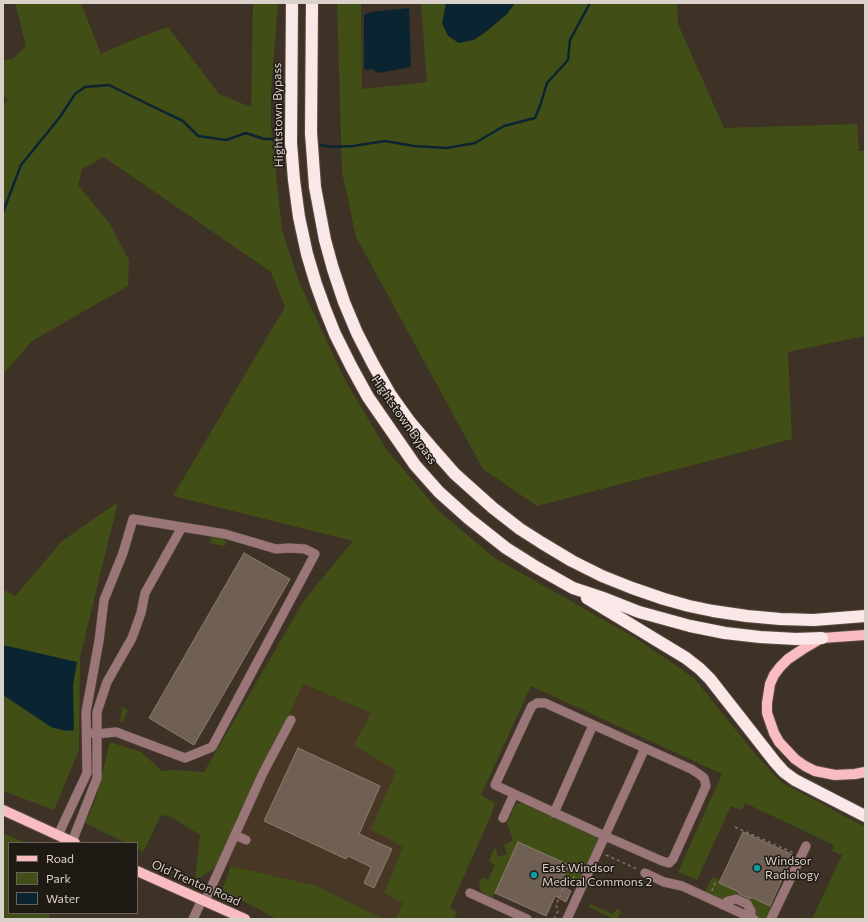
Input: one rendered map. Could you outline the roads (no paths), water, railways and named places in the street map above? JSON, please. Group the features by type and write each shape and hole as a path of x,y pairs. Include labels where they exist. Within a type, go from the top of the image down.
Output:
{"highway":[{"name":"Hightstown Bypass","path":"292,3 291,136 294,180 299,217 307,254 320,296 335,334 351,366 368,397 415,465 439,492 468,518 506,548 573,588 639,612 690,626 725,633 760,637 796,639 822,638"},
{"name":"Hightstown Bypass","path":"312,3 311,133 315,187 329,254 344,302 357,333 373,364 410,422 455,474 493,508 520,529 542,543 602,576 632,588 689,606 747,616 814,620 865,616"},
{"path":"573,588 610,613 686,658 700,669 710,679 784,772 795,780 865,816"}],"main road":[{"name":"Hightstown Bypass","path":"822,638 865,635"},
{"path":"822,638 788,659 774,675 770,684 767,704 767,713 770,724 779,742 795,759 805,766 815,771 835,775 865,772"},
{"path":"3,810 74,842"},
{"name":"Old Trenton Road","path":"138,871 245,919"}],"lane":[{"path":"58,836 87,773 86,732 86,712 99,641 104,600 123,553 133,519 230,536 276,549 305,549 315,554 212,747 185,758 116,732 97,734 86,732"},
{"path":"74,842 98,778 97,712 107,682 132,638 141,613 144,593 182,527"},
{"path":"537,703 545,703 645,748 691,769 704,778 706,786 673,859 669,862 662,861 604,836 495,785 532,706 537,703"},
{"path":"193,919 235,835 263,773 291,720"},
{"path":"554,813 593,725"},
{"path":"567,919 645,748"},
{"path":"503,818 514,794"},
{"path":"235,835 246,840"},
{"path":"772,919 806,846"},
{"path":"644,873 664,882 682,886 752,918"},
{"path":"470,893 527,919"}],"water":[{"path":"446,3 515,3 507,14 487,31 474,40 459,43 448,36 442,23"},
{"path":"409,8 411,67 378,73 373,69 366,70 364,68 364,15 371,12"},
{"path":"3,645 77,662 73,685 74,730 66,731 51,727 3,695"}],"waterway":[{"path":"321,145 332,147 353,146 385,141 414,146 447,148 475,143 504,126 535,118 547,83 568,60 570,40 590,3"},
{"path":"3,212 21,165 60,117 75,94 85,87 109,85 183,121 198,136 226,140 246,133 264,139 281,139"}],"place":[{"name":"Windsor Radiology","path":"757,868"},
{"name":"East Windsor Medical Commons 2","path":"534,875"}]}
